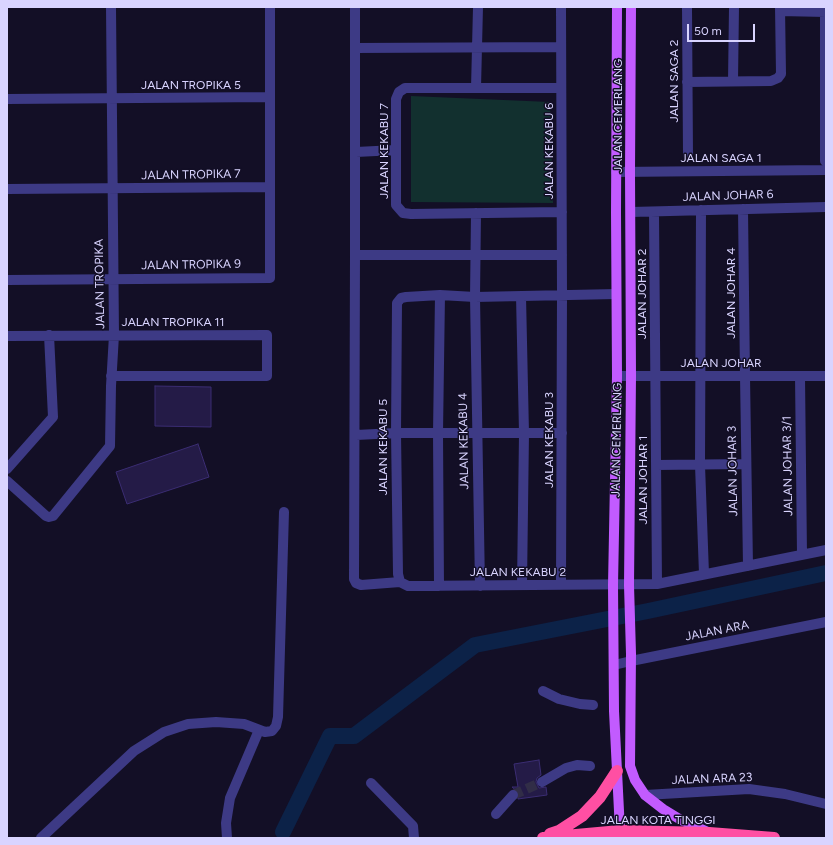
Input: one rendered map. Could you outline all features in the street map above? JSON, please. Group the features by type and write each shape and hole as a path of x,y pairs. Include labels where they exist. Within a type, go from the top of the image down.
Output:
{"highway":[{"path":"539,838 559,831 582,816 600,797 616,771"},
{"name":"JALAN KOTA TINGGI","path":"543,838 709,833 774,838"}],"main road":[{"name":"JALAN CEMERLANG","path":"617,7 617,376 613,654 616,771 621,835"},
{"name":"JALAN CEMERLANG","path":"632,7 630,172 630,766 635,780 645,795 663,809 681,820 709,833"}],"street":[{"name":"JALAN TROPIKA","path":"7,481 46,516 53,516 110,446 111,376 114,335 111,7"},
{"path":"270,7 270,187"},
{"path":"355,7 356,435 396,433 562,432"},
{"path":"476,88 478,7"},
{"name":"JALAN KEKABU 6","path":"561,7 562,295"},
{"name":"JALAN SAGA 2","path":"687,7 688,155"},
{"path":"733,81 734,7"},
{"path":"687,82 771,81 778,78 781,74 780,9 825,10 826,165"},
{"path":"355,48 561,47"},
{"name":"JALAN KEKABU 7","path":"562,88 406,88 399,92 396,100 396,205 403,213 562,212"},
{"name":"JALAN TROPIKA 5","path":"7,99 270,97"},
{"path":"356,152 396,150"},
{"name":"JALAN SAGA 1","path":"616,172 826,165"},
{"name":"JALAN TROPIKA 7","path":"7,189 270,187"},
{"name":"JALAN TROPIKA 9","path":"7,280 270,278 270,187"},
{"name":"JALAN JOHAR 6","path":"631,212 826,207"},
{"name":"JALAN JOHAR 4","path":"743,209 744,376"},
{"path":"701,210 700,465 704,574"},
{"name":"JALAN JOHAR 2","path":"654,212 655,376"},
{"name":"JALAN KEKABU 4","path":"476,213 475,297 480,586"},
{"path":"355,255 562,255"},
{"path":"439,586 438,433 440,295 475,297 616,294"},
{"name":"JALAN KEKABU 5","path":"404,584 398,574 396,433 397,303 402,298 406,297 440,295"},
{"name":"JALAN KEKABU 3","path":"561,585 562,295"},
{"path":"521,296 524,433 522,585"},
{"path":"7,469 53,417 49,335"},
{"name":"JALAN TROPIKA 11","path":"7,336 267,335 267,376 111,376"},
{"name":"JALAN JOHAR","path":"617,376 826,376"},
{"name":"JALAN JOHAR 1","path":"655,376 656,584"},
{"name":"JALAN JOHAR 3","path":"744,376 748,566"},
{"name":"JALAN JOHAR 3/1","path":"800,376 802,555"},
{"name":"JALAN KEKABU 2","path":"356,435 354,580 356,583 361,585 404,584 439,586 561,585 613,590 629,589"},
{"path":"656,465 746,464"},
{"path":"41,838 134,752 164,732 188,724 216,722 244,724 265,732 272,730 276,726 278,717 284,512"},
{"path":"629,589 826,550"},
{"name":"JALAN ARA","path":"614,665 631,657 826,622"},
{"path":"543,691 559,699 593,706"},
{"path":"227,838 226,823 230,798 259,730"},
{"path":"542,782 566,768 578,765 590,766"},
{"path":"371,783 413,826 414,838"},
{"name":"JALAN ARA 23","path":"645,795 749,790 785,794 826,804"},
{"path":"496,814 513,795"}],"green space":[{"path":"411,96 550,102 553,203 411,202"}],"building":[{"path":"155,386 211,387 211,427 155,426"},
{"path":"198,444 209,477 127,504 116,472"},
{"path":"539,760 541,775 537,778 536,782 539,788 546,787 547,795 518,799 519,793 512,787 518,787 514,764"}],"waterway":[{"path":"283,832 330,736 354,736 475,645 648,611 826,573"}],"tunnel":[{"path":"513,795 542,782"}]}
